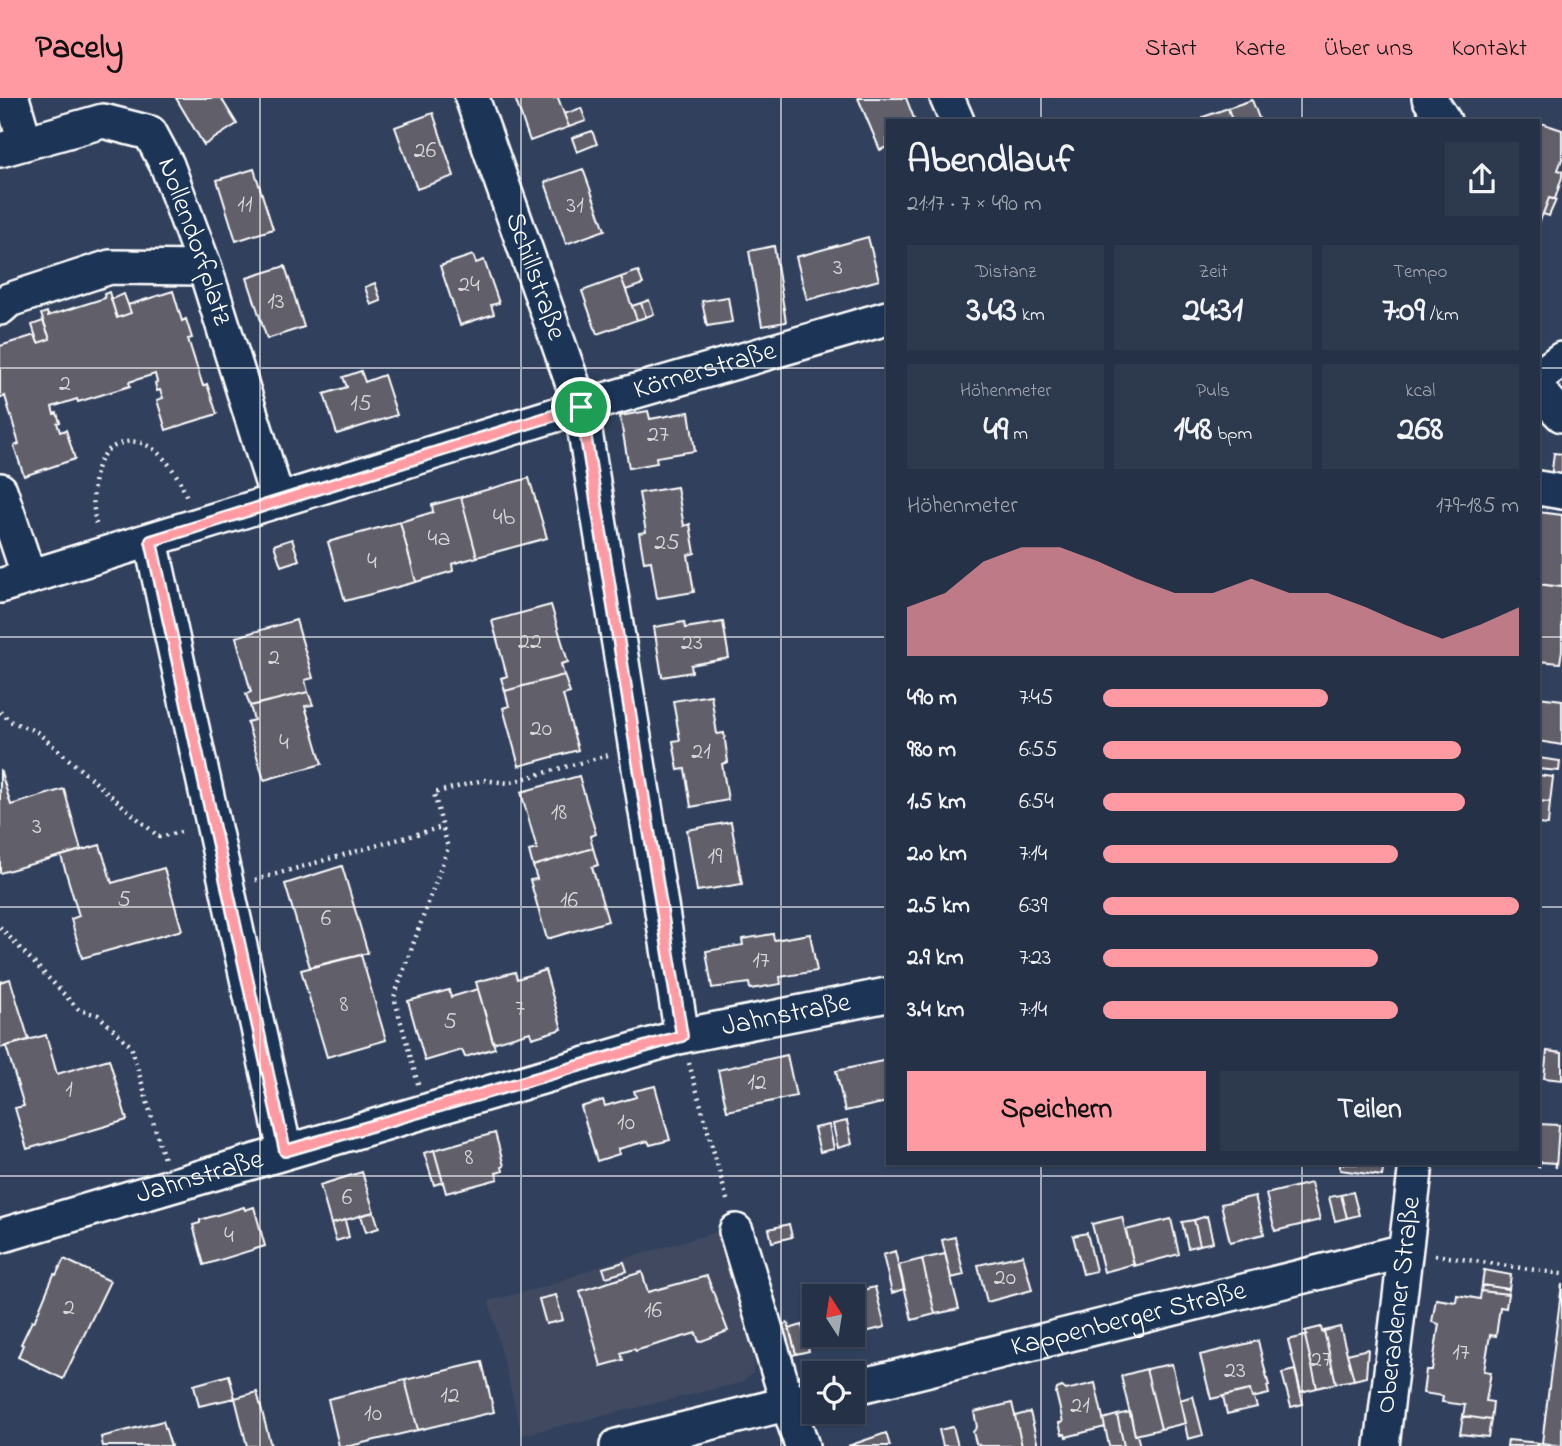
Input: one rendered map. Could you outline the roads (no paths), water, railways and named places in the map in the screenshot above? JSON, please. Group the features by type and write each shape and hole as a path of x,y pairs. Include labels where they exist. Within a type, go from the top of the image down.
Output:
{"street":[{"path":"12,98 13,146"},
{"name":"Schillstraße","path":"472,98 581,407 682,1036"},
{"path":"947,98 956,119"},
{"path":"1429,98 1443,119"},
{"name":"Nollendorfplatz","path":"13,146 103,121 150,133 167,165 205,268 278,501"},
{"path":"0,307 9,300 110,267 205,268"},
{"name":"Körnerstraße","path":"14,582 581,407 886,318"},
{"path":"1540,376 1562,359"},
{"path":"1540,393 1562,415"},
{"path":"1540,488 1562,492"},
{"path":"0,491 14,582"},
{"path":"151,541 285,1151"},
{"name":"Jahnstraße","path":"0,1236 682,1036 886,995"},
{"name":"Oberadener Straße","path":"1382,1446 1416,1165"},
{"path":"736,1231 801,1400 802,1446"},
{"name":"Kappenberger Straße","path":"865,1385 1405,1251"},
{"path":"617,1446 801,1400"}]}
